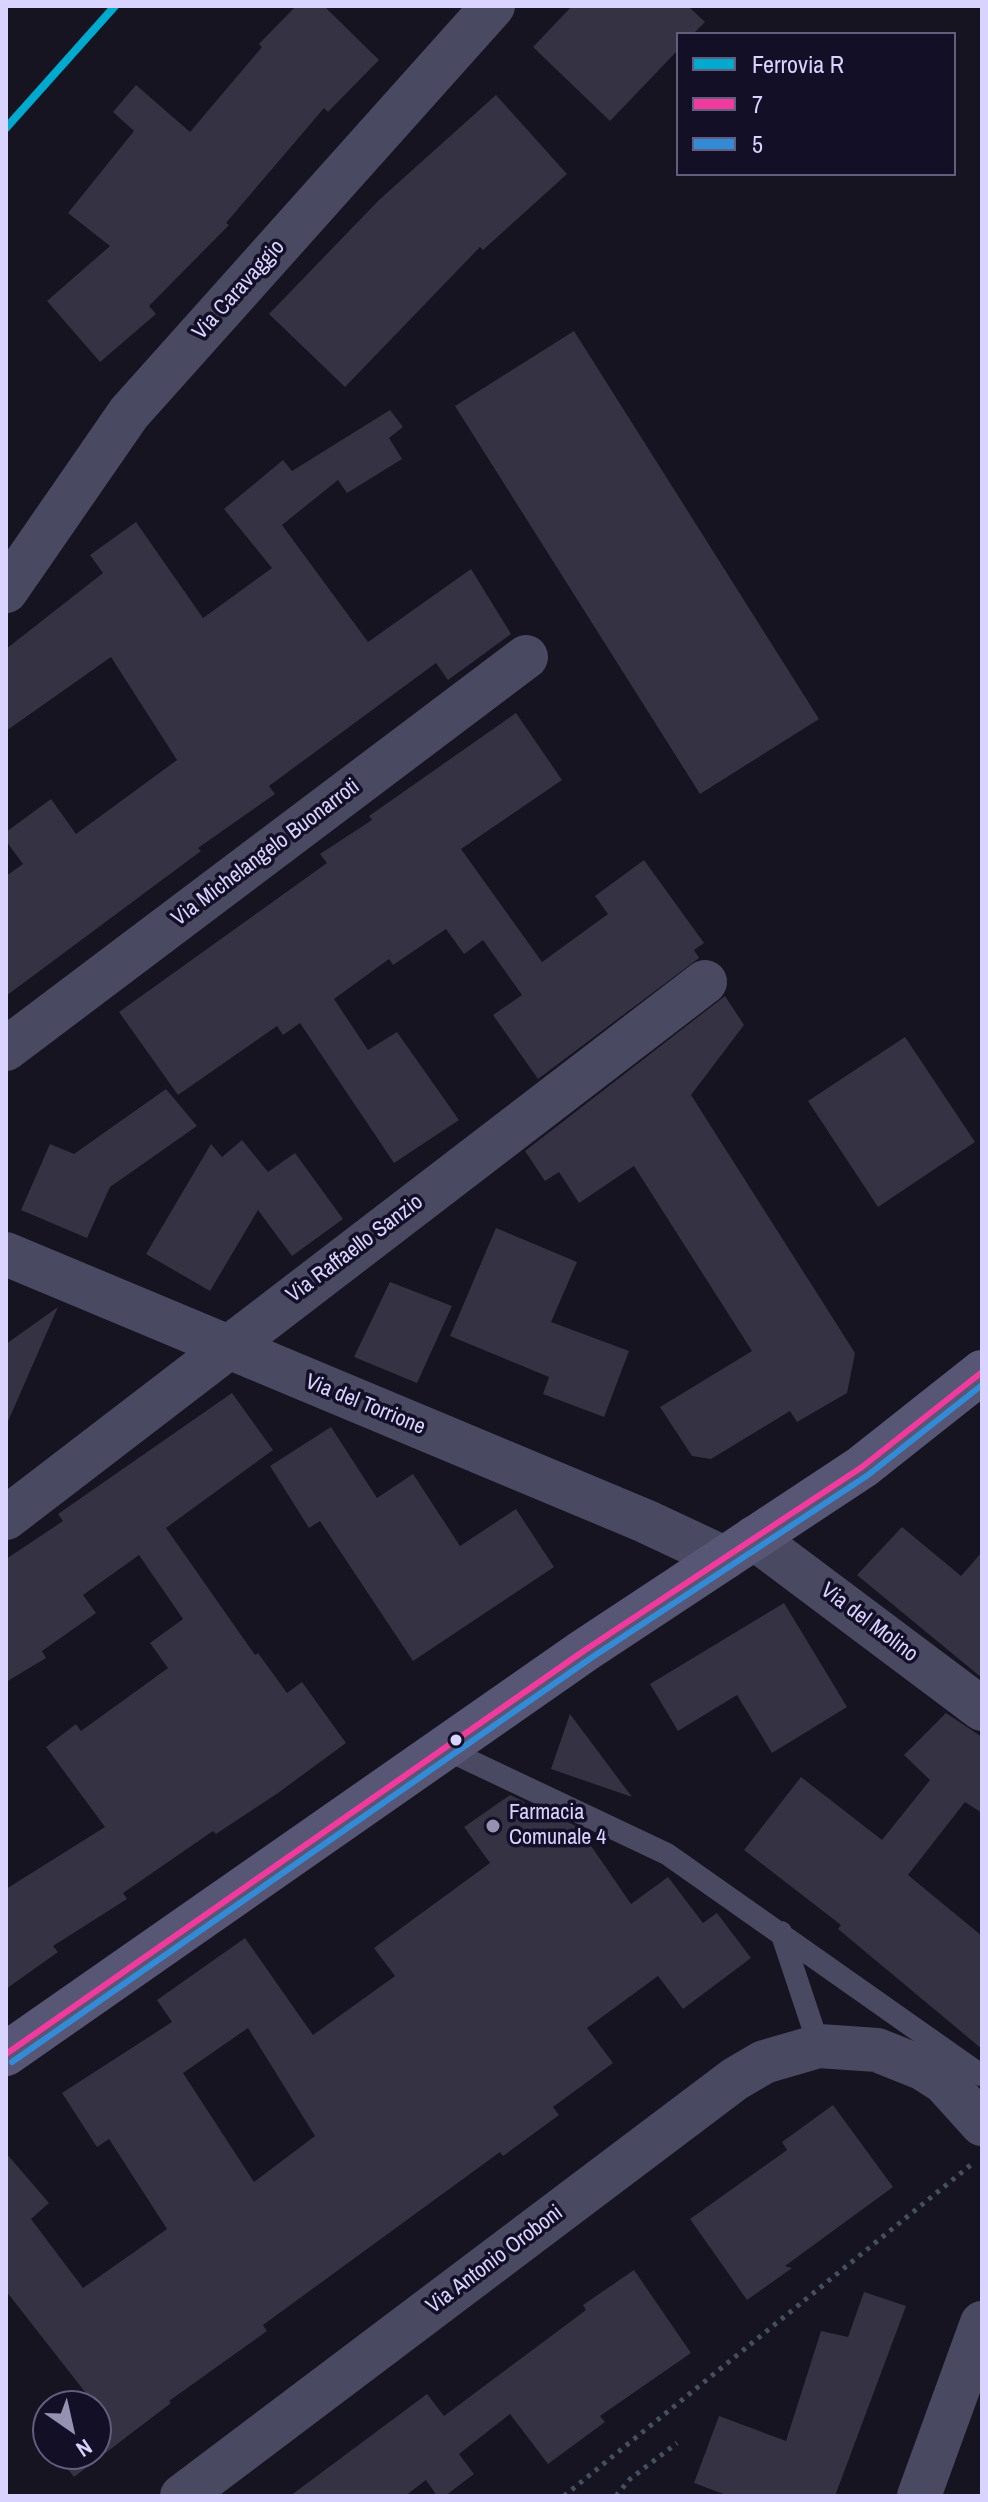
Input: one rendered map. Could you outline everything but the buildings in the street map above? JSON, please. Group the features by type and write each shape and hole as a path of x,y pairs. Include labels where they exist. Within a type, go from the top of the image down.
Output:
{"main road":[{"path":"6,2054 443,1748 862,1467 982,1372"}],"street":[{"name":"Via Caravaggio","path":"6,591 129,413 493,6"},
{"name":"Via Michelangelo Buonarroti","path":"6,1049 526,657"},
{"name":"Via Raffaello Sanzio","path":"6,1518 705,982"},
{"name":"Via del Torrione","path":"6,1254 225,1348 620,1510 739,1548"},
{"name":"Via del Molino","path":"739,1548 982,1709"},
{"path":"819,2046 877,2050 912,2063 944,2082 982,2124"},
{"name":"Via Antonio Oroboni","path":"182,2496 735,2079 764,2062 819,2046"},
{"path":"919,2496 982,2323"}],"lane":[{"path":"443,1748 667,1854 981,2075"},
{"path":"781,1932 819,2046"}],"path":[{"path":"564,2496 982,2156"},
{"path":"616,2496 630,2479 677,2443"}],"rail line":[{"name":"R","path":"6,128 115,6"}],"transit line":[{"name":"7","path":"6,2054 585,1650 862,1467 982,1372"},
{"name":"5","path":"12,2062 591,1658 868,1475 982,1385"}],"place":[{"name":"Farmacia Comunale 4","path":"493,1826"}]}
